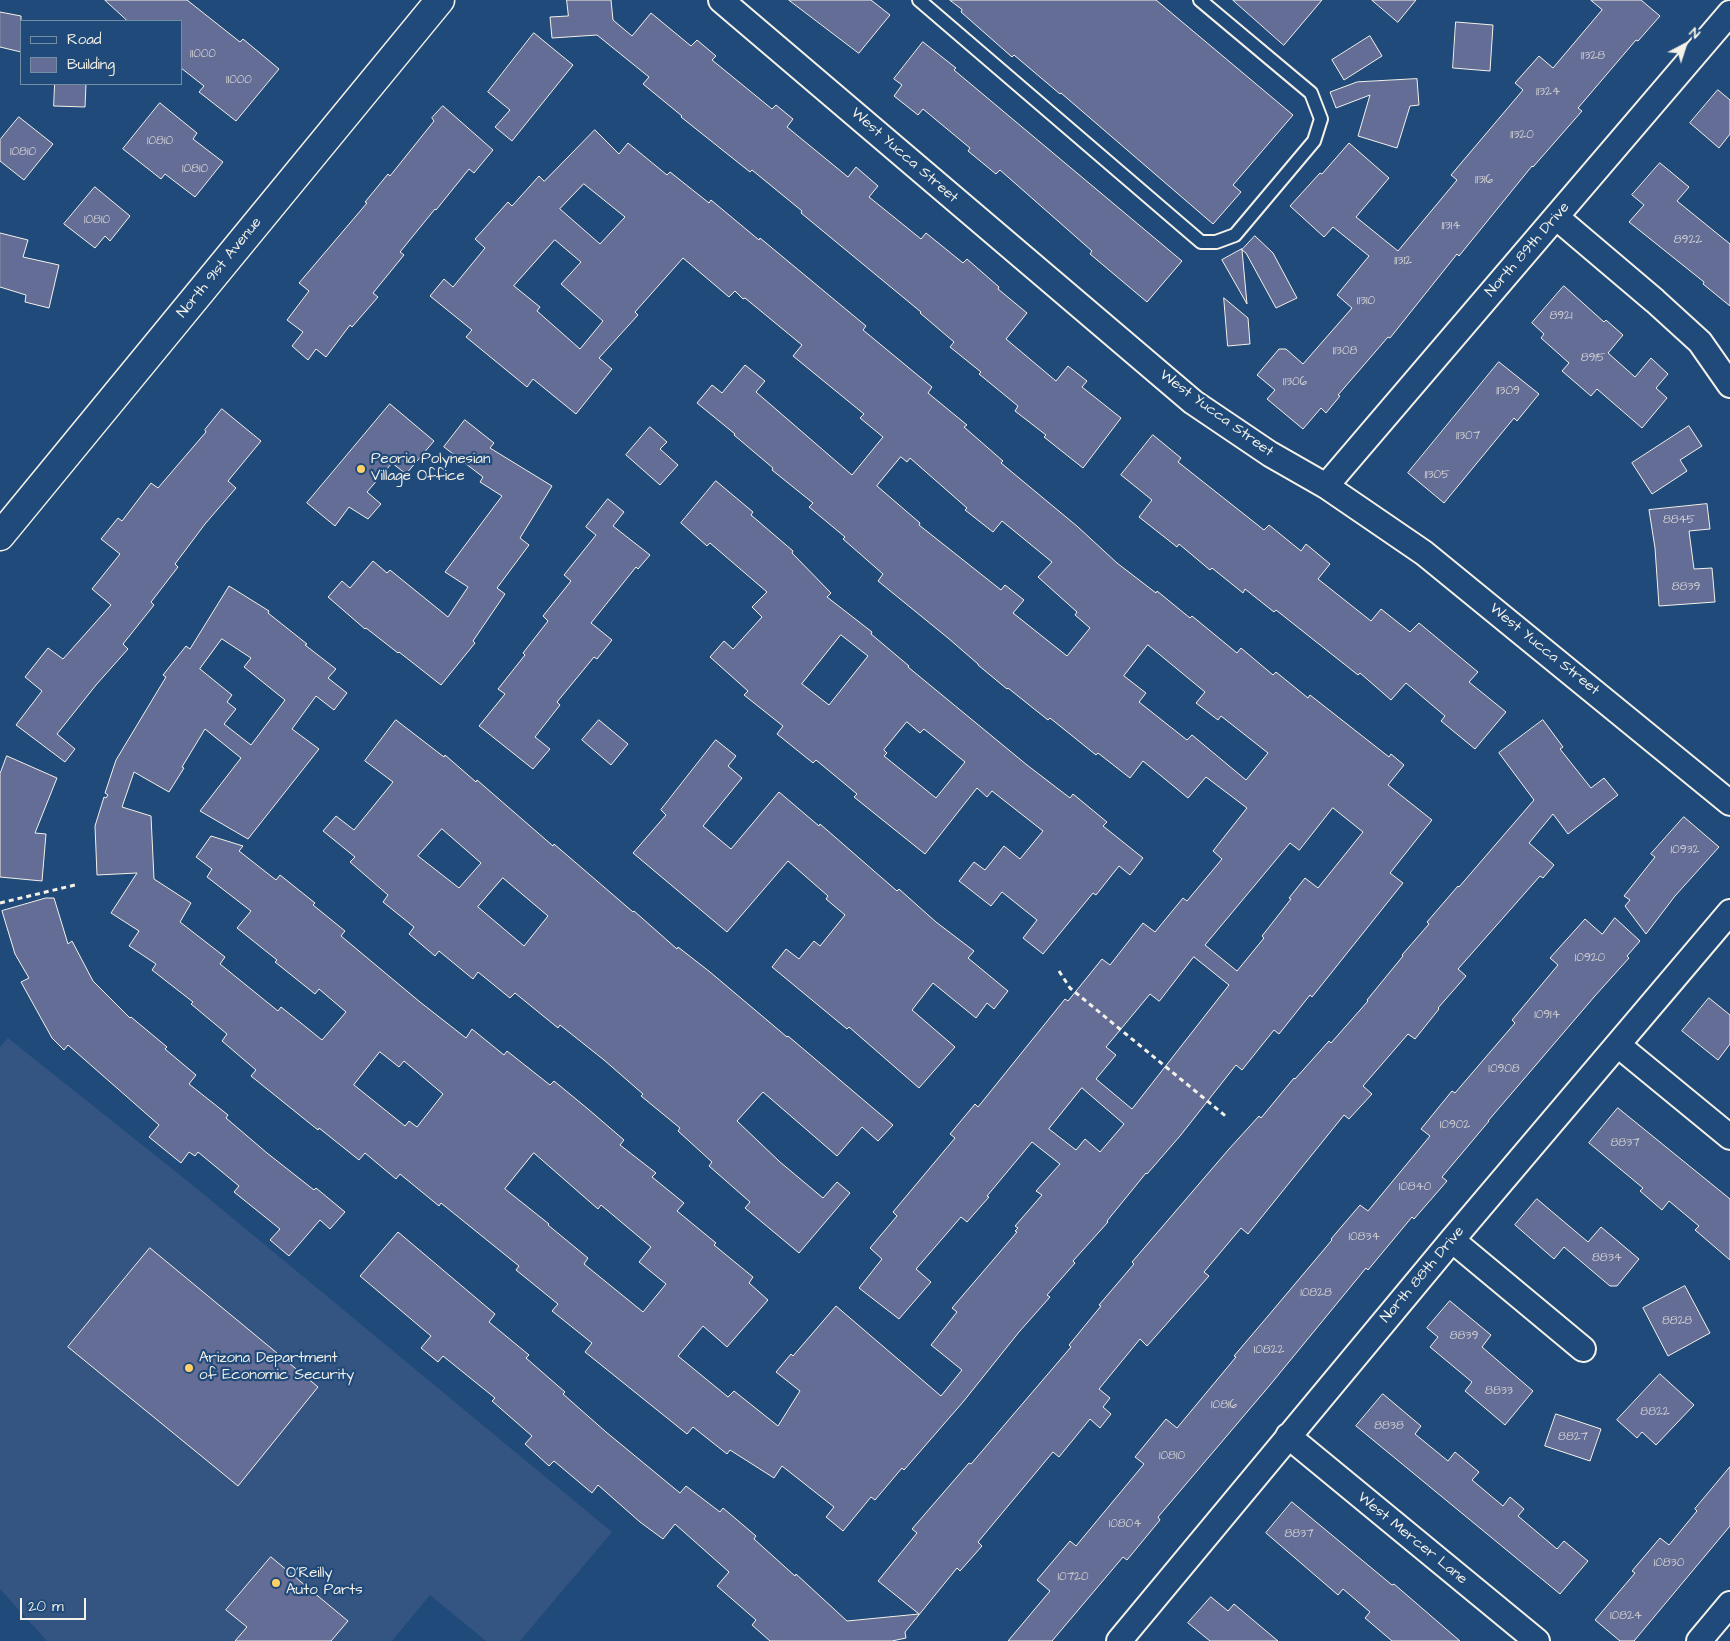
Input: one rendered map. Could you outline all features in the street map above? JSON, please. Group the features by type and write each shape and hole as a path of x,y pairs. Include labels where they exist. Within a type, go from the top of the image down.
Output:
{"main road":[{"name":"North 91st Avenue","path":"0,536 440,0"}],"street":[{"name":"West Yucca Street","path":"721,0 1187,396 1270,454 1326,486 1424,553 1730,803"},
{"name":"North 89th Drive","path":"1326,486 1730,13"},
{"path":"1556,217 1656,301 1700,342 1730,385"},
{"name":"North 88th Drive","path":"1126,1639 1288,1436 1730,912"},
{"path":"1618,1045 1730,1136"},
{"path":"1452,1240 1583,1349"},
{"name":"West Mercer Lane","path":"1288,1436 1537,1641"},
{"path":"1699,1641 1730,1604"}],"lane":[{"path":"919,0 1201,242 1216,242 1236,235 1314,141 1321,119 1310,93 1200,0"}],"path":[{"path":"0,903 75,885"},
{"path":"1059,971 1070,988 1228,1118"}],"shaded area":[{"path":"8,1038 195,1187 612,1532 520,1641 486,1641 430,1595 392,1641 47,1641 0,1589 0,1047"}],"building":[{"path":"105,0 187,0 240,42 243,39 279,69 236,121 199,92 204,86 182,69 182,20 127,20"},
{"path":"567,0 611,0 613,20 632,36 651,13 691,46 697,40 716,56 712,60 772,109 776,105 793,119 787,127 848,177 856,167 878,186 869,197 921,239 926,233 963,263 967,259 999,287 998,289 1027,313 1006,339 1056,381 1068,366 1087,381 1082,387 1121,418 1083,468 1044,437 1046,435 1015,411 1018,406 950,347 954,342 921,312 801,213 802,211 752,170 750,172 681,117 643,84 649,77 597,35 552,38 550,17 568,16"},
{"path":"789,0 871,0 890,15 859,53"},
{"path":"950,0 1156,0 1293,115 1233,185 1241,192 1213,224 1061,93 1014,55 1012,57"},
{"path":"1233,0 1322,0 1284,45"},
{"path":"1372,0 1416,0 1398,22"},
{"path":"1591,0 1641,0 1660,16 1638,41 1636,40 1578,108 1582,111 1532,166 1459,256 1457,254 1390,338 1388,337 1338,395 1340,396 1326,413 1321,408 1303,429 1267,399 1275,390 1257,375 1279,349 1286,349 1303,364 1352,308 1337,295 1369,256 1333,227 1324,237 1290,206 1349,143 1389,178 1356,217 1398,251 1457,180 1451,175 1523,90 1515,83 1539,56 1553,68 1602,10"},
{"path":"0,12 21,16 20,52 0,47"},
{"path":"1456,22 1493,25 1490,71 1453,68"},
{"path":"534,33 573,65 512,141 495,127 510,110 488,92"},
{"path":"1370,36 1382,56 1344,80 1332,60"},
{"path":"923,42 1182,261 1147,302 1090,254 1092,251 1000,170 996,174 968,151 970,148 923,109 918,115 894,96 902,85 894,79"},
{"path":"1417,79 1419,105 1410,106 1397,148 1358,136 1370,95 1336,108 1330,92 1357,82"},
{"path":"55,85 86,85 85,107 54,106"},
{"path":"1718,90 1730,100 1730,134 1719,148 1690,123"},
{"path":"160,103 197,133 193,139 223,162 195,197 165,174 161,179 123,149"},
{"path":"443,106 493,150 474,173 469,169 400,252 404,255 373,293 378,297 352,327 350,325 326,357 316,349 308,360 292,346 303,332 287,320 309,291 299,283 367,203 365,202 388,174 390,176 434,121 432,118"},
{"path":"19,117 53,144 24,180 0,161 0,140"},
{"path":"595,130 619,154 628,143 667,175 670,172 709,203 711,200 866,326 863,330 932,387 928,393 967,425 964,427 1003,461 1001,463 1078,527 1117,563 1156,593 1157,591 1190,618 1192,616 1237,653 1241,648 1273,675 1276,672 1308,698 1310,695 1389,757 1391,754 1404,765 1388,785 1432,820 1390,873 1403,883 1312,997 1310,995 1279,1034 1274,1030 1242,1070 1236,1065 1180,1136 1146,1173 1108,1222 1073,1261 1075,1263 1047,1295 1050,1297 1019,1332 963,1402 904,1470 902,1468 875,1500 871,1497 843,1531 826,1517 834,1507 782,1466 774,1478 730,1450 727,1454 693,1427 687,1434 585,1352 592,1343 552,1311 558,1304 516,1270 519,1266 441,1203 439,1206 400,1174 396,1179 365,1153 359,1160 251,1076 256,1070 222,1041 227,1034 191,1004 193,1002 152,970 156,964 129,946 139,931 111,913 137,873 97,875 95,826 104,797 106,798 108,795 105,793 116,760 166,677 163,675 186,646 190,649 229,586 269,611 268,613 336,669 328,678 347,693 334,710 316,696 292,729 319,749 248,839 200,811 241,758 205,729 169,792 134,772 122,807 151,816 154,879 191,903 180,922 225,957 220,964 278,1011 281,1007 322,1040 346,1012 319,989 315,994 237,928 251,911 207,877 212,869 196,857 211,836 243,846 239,851 276,880 280,875 315,903 313,905 345,931 341,936 466,1038 472,1029 504,1055 507,1051 550,1085 554,1081 588,1109 624,1140 620,1145 656,1173 652,1177 684,1203 677,1211 753,1277 749,1283 768,1300 727,1347 703,1326 678,1356 728,1397 734,1391 778,1426 800,1391 776,1372 791,1354 793,1356 836,1306 941,1396 962,1370 931,1345 957,1312 952,1308 1017,1232 1015,1231 1018,1228 1015,1226 1042,1195 1036,1191 1060,1164 1032,1142 967,1222 961,1217 916,1269 931,1282 899,1319 859,1288 882,1259 870,1248 897,1216 893,1212 955,1138 950,1134 975,1104 978,1107 1065,999 1068,1001 1102,959 1110,965 1143,923 1155,932 1183,898 1187,901 1222,859 1213,851 1247,808 1206,777 1188,798 1143,761 1130,778 1098,753 1096,755 1050,718 1048,720 1007,689 878,581 883,574 843,539 845,537 809,507 813,503 772,470 773,468 735,434 697,403 712,385 722,393 745,365 765,381 756,392 852,475 883,437 860,418 864,414 793,356 802,345 735,291 729,297 683,258 635,312 638,315 599,358 612,369 576,414 533,379 527,387 466,337 472,330 430,296 444,279 453,287 485,248 475,239 508,202 512,206 539,176 544,181","holes":["584,184 625,217 600,244 560,209","555,240 581,262 561,284 603,321 580,349 537,311 540,307 514,286","901,457 907,462 910,458 967,508 965,510 993,532 1002,521 1052,562 1038,577 1077,612 1075,615 1090,628 1067,656 1013,613 1024,600 1005,585 1001,590 919,525 920,523 877,486","222,639 251,658 244,667 285,700 251,745 224,724 236,709 227,702 232,695 200,669","1148,645 1205,692 1196,703 1218,720 1221,716 1268,753 1246,780 1192,735 1187,740 1139,702 1146,693 1124,676","1333,808 1363,832 1318,888 1305,878 1262,936 1264,938 1237,971 1205,945 1290,843 1299,850","1194,957 1229,985 1132,1109 1096,1079 1116,1055 1106,1047 1150,994 1159,1001","380,1052 399,1067 404,1061 443,1094 417,1127 409,1121 405,1126 354,1085","1082,1088 1124,1124 1100,1152 1085,1139 1076,1150 1049,1129","534,1153 598,1209 601,1205 651,1247 639,1262 666,1284 643,1312 584,1264 588,1258 505,1189"]},
{"path":"1660,163 1689,187 1677,201 1730,244 1730,306 1703,284 1704,282 1629,222 1644,205 1632,195"},
{"path":"95,187 130,216 110,241 105,236 95,248 64,224"},
{"path":"0,233 28,240 23,257 59,265 49,308 25,302 26,295 0,287"},
{"path":"1255,236 1273,253 1297,298 1276,308 1246,253 1242,250"},
{"path":"1242,250 1247,304 1222,260"},
{"path":"1564,286 1604,322 1606,320 1623,335 1608,353 1635,377 1651,358 1668,374 1656,388 1667,398 1642,428 1597,389 1591,396 1562,371 1569,363 1541,338 1544,334 1532,323"},
{"path":"1224,298 1248,318 1250,344 1228,346"},
{"path":"1499,362 1539,394 1517,421 1514,418 1444,503 1408,473"},
{"name":"Peoria Polynesian Village Office","path":"390,404 434,441 406,474 392,463 367,492 381,504 368,519 349,507 335,526 307,503"},
{"path":"222,409 261,441 228,481 236,488 205,524 175,564 178,567 151,602 154,605 123,644 128,649 57,734 75,749 65,762 16,725 42,691 25,677 48,648 63,659 111,605 92,589 120,554 101,539 118,518 122,521 151,483 158,488 206,432 205,430"},
{"path":"465,420 494,443 490,448 552,486 520,538 529,545 497,588 505,594 473,641 475,643 441,685 399,652 365,629 328,597 342,581 350,588 373,561 387,573 390,570 448,617 468,587 445,572 502,496 480,482 483,477 444,447"},
{"path":"1689,426 1702,446 1680,460 1687,471 1652,494 1632,463"},
{"path":"650,427 667,442 660,449 678,465 660,485 626,455"},
{"path":"1153,435 1181,458 1178,462 1264,530 1269,525 1301,551 1306,544 1330,564 1318,579 1371,621 1381,609 1410,632 1419,623 1478,672 1469,682 1506,712 1475,749 1441,721 1445,716 1406,683 1391,700 1360,673 1358,675 1276,610 1274,612 1245,589 1243,593 1212,568 1210,570 1179,544 1177,547 1139,517 1152,500 1121,475"},
{"path":"716,481 753,512 751,515 793,551 792,553 831,593 827,597 872,632 871,634 908,667 1027,765 1070,798 1073,794 1107,822 1103,826 1143,858 1130,875 1119,866 1096,895 1093,893 1043,954 1023,938 1037,920 1002,892 991,906 959,881 974,862 985,870 1004,846 1020,859 1043,831 992,791 987,797 977,788 925,854 854,797 857,794 816,760 813,763 777,734 783,726 744,695 748,691 710,657 724,641 733,649 762,617 752,607 767,592 710,543 707,546 681,523","holes":["841,635 868,656 829,705 802,684","907,722 920,733 924,729 965,762 936,798 884,756 887,753 884,750"]},
{"path":"608,499 624,512 613,526 650,555 638,569 636,567 591,623 612,640 597,659 594,657 557,702 560,705 535,737 550,749 533,769 479,726 505,694 498,689 525,655 523,653 548,621 543,616 571,581 564,575 596,535 586,527"},
{"path":"1707,504 1710,529 1689,531 1694,569 1712,568 1715,602 1659,606 1655,548 1649,510"},
{"path":"396,720 444,757 445,755 476,782 477,780 677,949 678,947 710,972 893,1125 878,1141 862,1127 837,1156 763,1092 737,1121 780,1162 823,1198 837,1182 850,1193 799,1253 745,1208 750,1202 709,1166 712,1162 678,1131 680,1128 641,1096 643,1094 604,1060 560,1025 558,1028 515,993 510,998 478,972 473,979 439,951 435,956 409,934 414,927 383,902 388,895 350,862 355,857 323,831 336,816 354,830 393,782 365,761","holes":["442,829 481,863 459,888 418,856","503,878 548,916 524,946 478,907"]},
{"path":"599,720 628,744 611,765 582,740"},
{"path":"1543,720 1563,747 1560,749 1591,788 1604,778 1618,795 1568,834 1553,814 1529,843 1554,865 1543,878 1540,876 1458,969 1466,976 1438,1008 1415,1039 1408,1034 1363,1086 1372,1094 1349,1119 1344,1115 1248,1234 1241,1228 1204,1272 1209,1276 1147,1346 1140,1339 1099,1389 1110,1398 1103,1407 1111,1414 1100,1428 1090,1419 1059,1457 1053,1452 978,1542 982,1546 960,1571 957,1568 905,1632 906,1638 892,1641 770,1641 752,1625 756,1620 717,1586 729,1572 675,1524 663,1539 640,1522 598,1485 592,1493 554,1461 549,1466 525,1444 532,1436 492,1401 495,1398 443,1356 438,1362 421,1348 431,1336 360,1276 398,1232 495,1314 489,1322 529,1355 526,1358 565,1392 563,1394 606,1432 680,1493 686,1486 720,1512 723,1508 756,1536 754,1539 795,1576 796,1574 847,1621 919,1614 878,1581 917,1533 912,1529 969,1463 971,1464 1071,1347 1069,1345 1101,1306 1099,1305 1134,1264 1132,1262 1229,1149 1259,1116 1261,1118 1294,1078 1329,1041 1331,1043 1368,1001 1402,955 1429,924 1427,922 1534,800 1499,753"},
{"path":"716,740 736,756 728,766 742,778 703,826 731,849 779,792 819,826 820,824 897,891 899,889 936,922 974,951 968,958 1008,991 994,1009 987,1003 976,1018 933,983 912,1010 955,1047 919,1088 849,1027 847,1029 772,967 786,949 799,959 814,941 820,946 845,915 826,899 828,896 788,861 727,932 633,853 666,815 661,810"},
{"path":"7,756 57,778 35,833 46,834 42,881 0,877 0,774"},
{"path":"1684,817 1719,847 1675,896 1646,934 1625,906 1630,900 1624,896 1655,857 1651,854"},
{"path":"46,898 54,898 68,944 72,941 93,981 130,1018 167,1047 165,1049 196,1075 189,1084 228,1115 226,1118 267,1153 314,1190 316,1188 345,1212 330,1229 320,1220 289,1256 270,1240 280,1229 234,1192 239,1186 198,1152 195,1156 189,1152 181,1163 149,1137 159,1125 68,1045 64,1050 52,1038 21,982 29,978 15,954 2,911"},
{"path":"1615,918 1640,941 1627,956 1629,958 1442,1177 1447,1181 1414,1219 1412,1217 1368,1270 1366,1268 1158,1517 1160,1520 1127,1560 1123,1557 1052,1641 1008,1641 1050,1591 1037,1580 1070,1541 1076,1546 1144,1464 1135,1457 1166,1419 1177,1428 1236,1357 1234,1356 1360,1205 1368,1211 1430,1136 1421,1129 1452,1091 1455,1093 1515,1023 1512,1020 1558,965 1550,958 1585,919 1602,934"},
{"path":"1709,998 1730,1015 1730,1044 1718,1060 1682,1031"},
{"path":"1618,1108 1730,1199 1730,1260 1695,1230 1699,1226 1669,1201 1662,1210 1640,1191 1643,1188 1589,1143"},
{"path":"1537,1199 1588,1242 1601,1227 1639,1259 1617,1286 1610,1286 1564,1247 1554,1259 1515,1225"},
{"name":"Arizona Department of Economic Security","path":"150,1248 318,1387 238,1486 68,1347"},
{"path":"1685,1286 1710,1333 1668,1356 1643,1308"},
{"path":"1450,1301 1491,1335 1482,1347 1533,1391 1505,1425 1465,1391 1472,1382 1430,1347 1438,1337 1427,1328"},
{"path":"1660,1374 1694,1405 1656,1445 1642,1432 1637,1438 1617,1420"},
{"path":"1383,1394 1421,1426 1415,1434 1448,1461 1455,1452 1479,1472 1472,1480 1503,1506 1510,1497 1524,1509 1518,1516 1557,1549 1564,1541 1588,1561 1560,1594 1356,1426"},
{"path":"1556,1414 1601,1429 1590,1461 1545,1446"},
{"path":"1730,1467 1730,1526 1634,1641 1620,1641 1595,1620 1635,1573 1632,1571 1660,1538 1669,1545 1697,1511 1695,1509"},
{"path":"1292,1502 1392,1585 1394,1584 1460,1641 1392,1641 1365,1618 1370,1612 1343,1589 1338,1595 1266,1533"},
{"name":"O'Reilly Auto Parts","path":"271,1557 348,1621 331,1641 235,1641 247,1627 226,1610"},
{"path":"1211,1597 1228,1611 1234,1604 1278,1641 1210,1641 1188,1623"}],"place":[{"name":"Peoria Polynesian Village Office","path":"361,469"},
{"name":"Arizona Department of Economic Security","path":"189,1368"},
{"name":"O'Reilly Auto Parts","path":"276,1583"}]}
